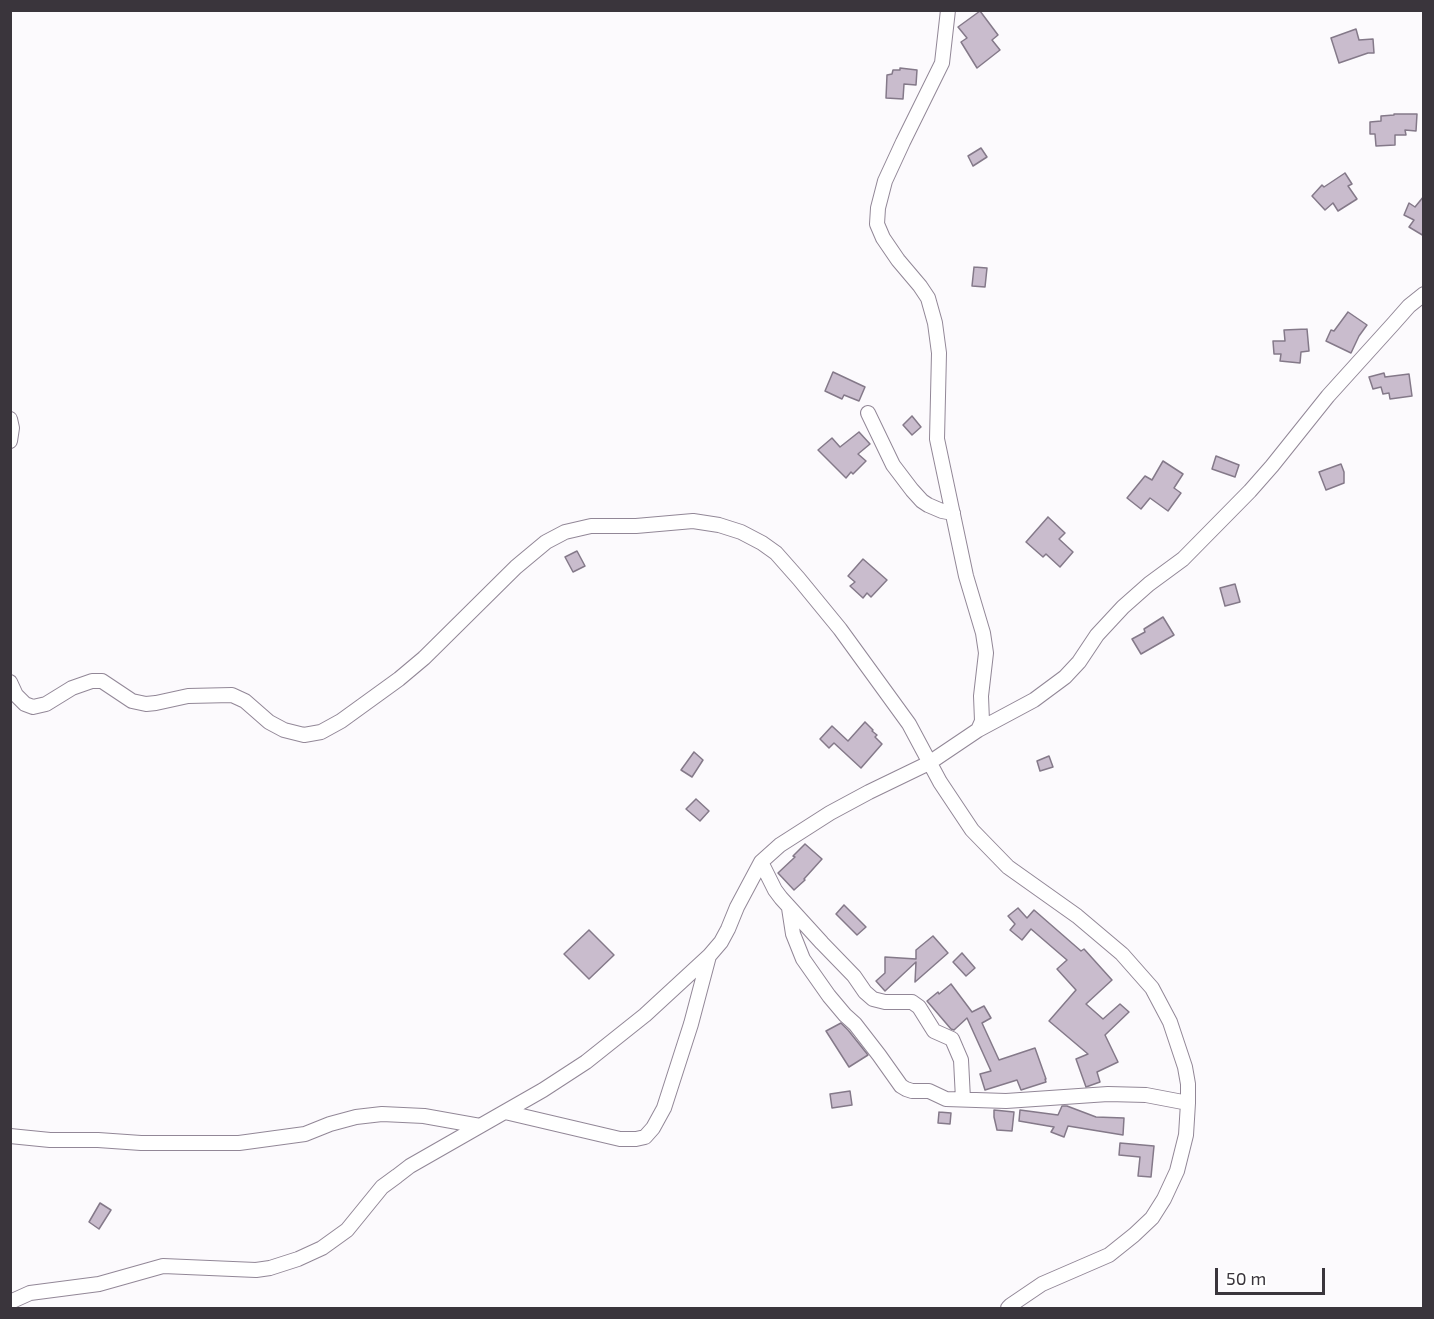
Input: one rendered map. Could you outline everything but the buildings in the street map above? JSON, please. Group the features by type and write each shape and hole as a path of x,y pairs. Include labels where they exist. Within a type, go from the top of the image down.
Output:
{"street":[{"path":"948,10 942,63 885,181 878,208 878,224 883,238 920,286 932,310 939,353 937,439 986,653 981,696 982,721 978,730"},
{"path":"10,1302 37,1292 99,1284 163,1266 256,1270 298,1259 331,1243 347,1230 382,1187 397,1176 586,1062 645,1015 709,956 721,942 761,862 780,845 830,813 929,763 978,730 1034,700 1065,677 1079,662 1097,634 1123,607 1183,559 1250,491 1328,396 1409,306 1424,294"},
{"path":"868,413 893,465 922,501 942,511 953,513"},
{"path":"10,419 12,428 10,441"},
{"path":"10,682 16,695 25,704 33,707 46,704 72,688 92,681 102,681 132,701 146,704 188,696 232,695 245,701 269,722 284,730 304,735 321,732 341,721 407,672 516,567 546,542 565,532 591,526 636,526 693,521 719,525 741,532 762,543 776,554 806,587 909,724 929,763 972,830 1008,867 1077,916 1122,954 1152,988 1170,1022 1185,1067 1188,1084 1186,1135 1177,1171 1152,1218 1109,1255 1042,1284 1008,1308"},
{"path":"761,862 775,890 789,908 854,976 865,992 873,999 885,1002 912,1002 919,1007 934,1031 952,1039 961,1060 963,1100"},
{"path":"789,908 793,934 803,959 829,996 865,1035 901,1086 912,1090 929,1091 946,1099 1006,1101 1108,1094 1146,1095 1188,1103"},
{"path":"505,1112 620,1139 645,1137 664,1108 691,1024 709,956"},
{"path":"10,1137 141,1143 239,1143 304,1134 330,1124 382,1114 424,1116 480,1126"}]}
